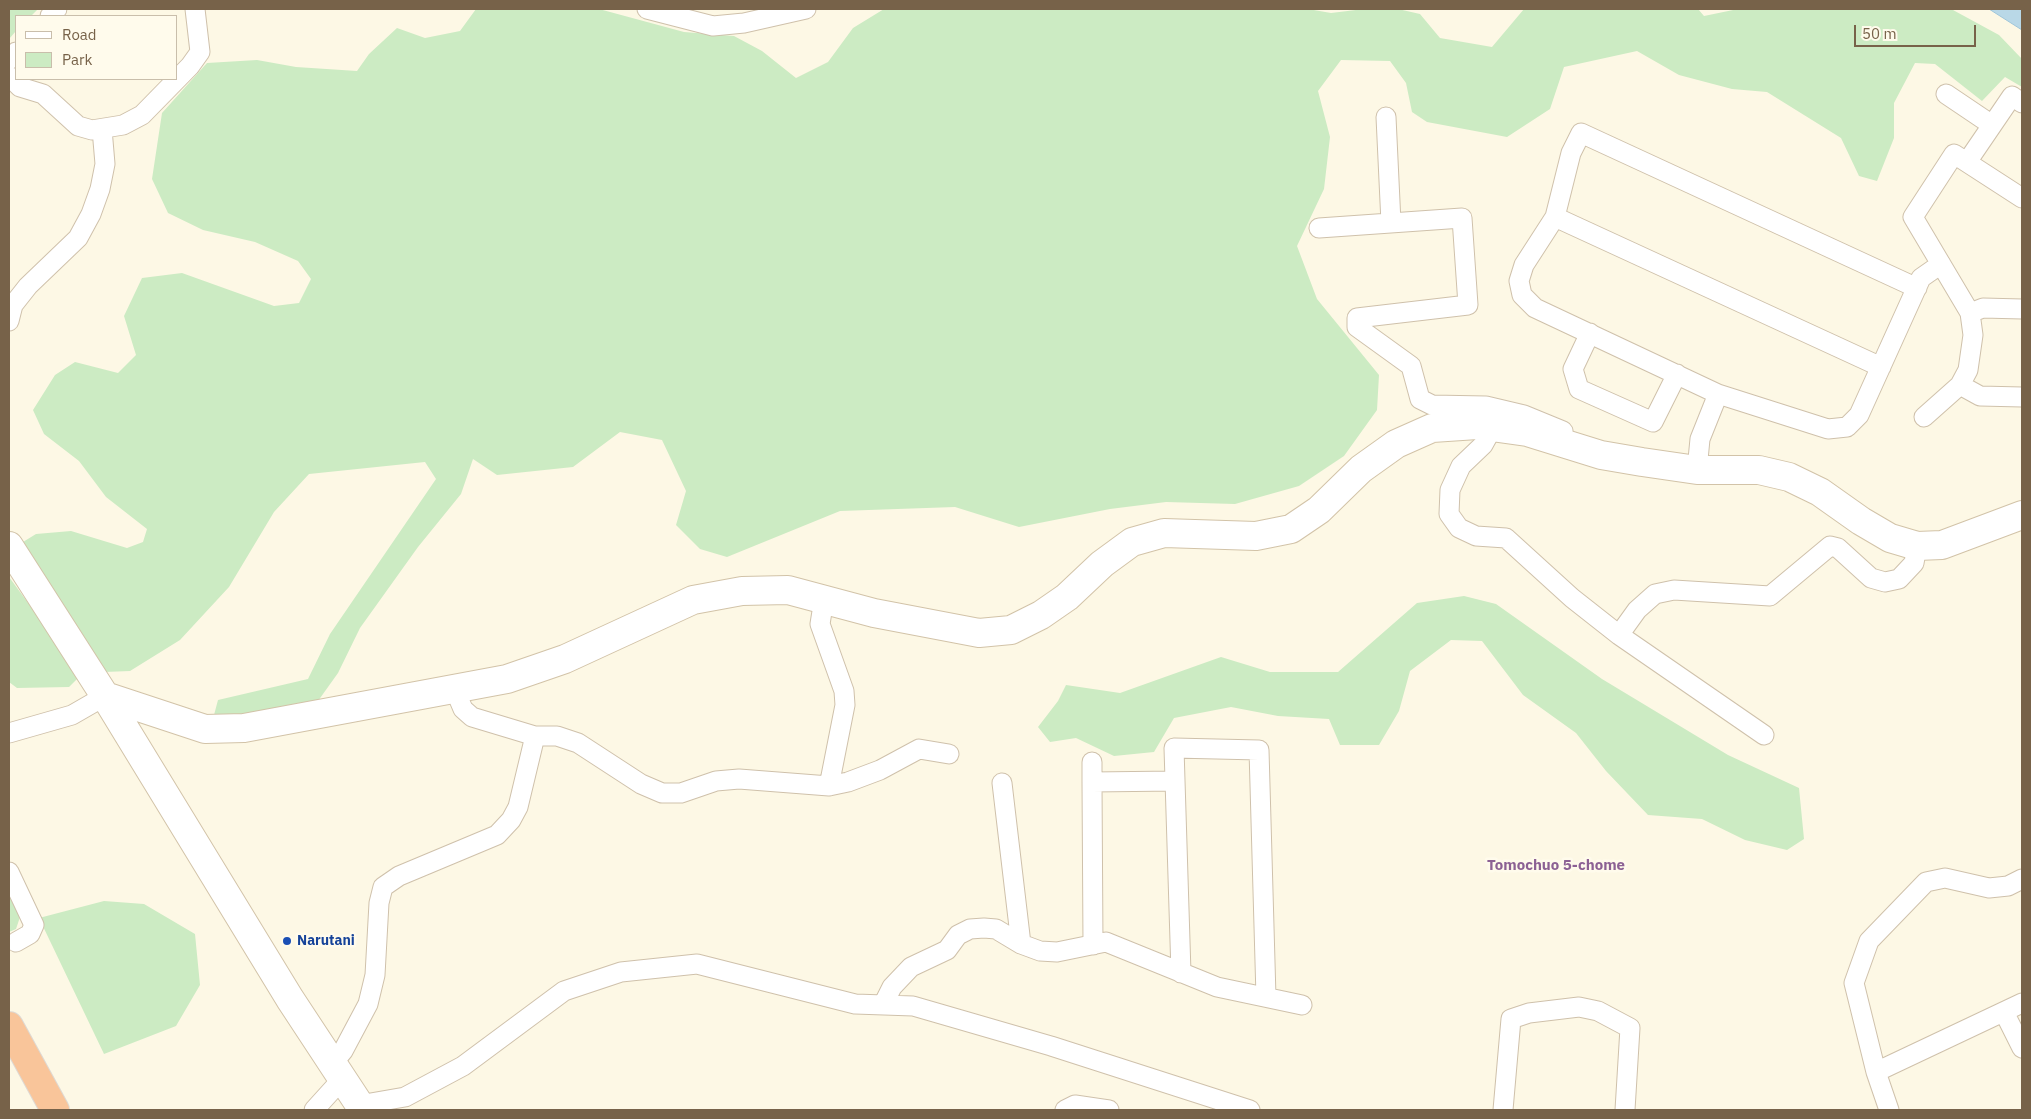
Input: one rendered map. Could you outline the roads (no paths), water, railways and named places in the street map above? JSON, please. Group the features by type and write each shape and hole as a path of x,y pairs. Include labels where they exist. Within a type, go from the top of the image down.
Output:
{"highway":[{"path":"9,1018 25,1056"},
{"path":"9,1026 54,1110"}],"street":[{"path":"178,78 200,52 196,9"},
{"path":"647,9 712,26 744,23 806,9"},
{"path":"9,76 20,87 43,94 78,126 92,130 123,125 142,116 177,80"},
{"path":"1946,94 1992,125"},
{"path":"1967,162 2012,96 2022,103"},
{"path":"1386,117 1391,224"},
{"path":"9,321 13,305 28,286 78,238 91,214 100,189 105,164 102,129"},
{"path":"1917,288 1580,133 1571,153 1554,217 1524,265 1519,282 1522,295 1535,308 1718,394 1828,429 1847,427 1859,414 1881,367 1917,288 1921,278 1941,264"},
{"path":"1924,417 1960,385 1968,370 1973,335 1970,313 1913,217 1954,154 2022,198"},
{"path":"1554,217 1881,367"},
{"path":"1319,228 1462,218 1468,305 1357,318 1357,327 1411,366 1420,398 1432,405 1486,406 1524,415 1566,432 1567,444"},
{"path":"1970,313 1983,308 2022,309"},
{"path":"1590,333 1573,369 1579,389 1653,422 1677,374"},
{"path":"1960,385 1980,396 2022,397"},
{"path":"1697,470 1700,439 1718,394"},
{"path":"9,734 72,715 104,696 206,729 244,728 386,700 455,690 506,679 564,659 693,600 742,591 788,590 874,614 925,625 979,633 1011,630 1041,616 1067,597 1102,564 1132,542 1164,533 1256,536 1291,529 1319,510 1361,469 1396,444 1432,428 1477,425 1493,427 1527,432 1601,455 1697,470 1759,470 1789,477 1820,492 1861,521 1890,538 1917,546 1942,545 2022,515"},
{"path":"1493,427 1483,445 1461,466 1450,490 1449,514 1459,528 1476,536 1506,538 1572,598 1619,635 1764,735"},
{"path":"9,546 290,998 361,1107 405,1097 463,1066 564,991 621,972 697,964 855,1004 913,1006 1051,1046 1250,1110"},
{"path":"1619,635 1637,610 1655,594 1674,590 1770,596 1830,546 1838,548 1871,578 1885,582 1899,579 1914,563 1917,546"},
{"path":"824,599 820,624 844,691 845,704 829,786"},
{"path":"455,690 463,708 472,717 535,736 557,736 578,743 641,784 662,793 681,793 716,781 739,779 829,786 848,782 880,770 918,749 949,754"},
{"path":"314,1110 338,1070 343,1051 368,1004 374,975 379,903 383,887 399,876 497,835 511,820 518,807 535,736"},
{"path":"1181,973 1174,748 1259,750 1266,998"},
{"path":"1092,762 1092,945"},
{"path":"1092,782 1175,781"},
{"path":"1002,783 1021,944"},
{"path":"9,872 34,925 30,934 16,942"},
{"path":"1889,1110 1876,1072 1854,983 1869,941 1892,920 1910,897 1926,882 1945,878 1989,888 2008,886 2022,879"},
{"path":"883,1005 892,987 912,967 947,950 958,935 970,929 996,929 1021,944 1040,950 1057,952 1106,942 1217,987 1302,1005"},
{"path":"1876,1072 2022,1003"},
{"path":"1503,1110 1511,1019 1529,1013 1579,1007 1598,1010 1630,1028 1625,1110"},
{"path":"2004,1012 2022,1048"},
{"path":"1072,1108 1109,1110"}],"water":[{"path":"1989,9 2022,9 2022,30"}],"place":[{"name":"Narutani","path":"287,941"}],"district":[{"name":"Tomochuo 5-chome","path":"1556,866"}]}
